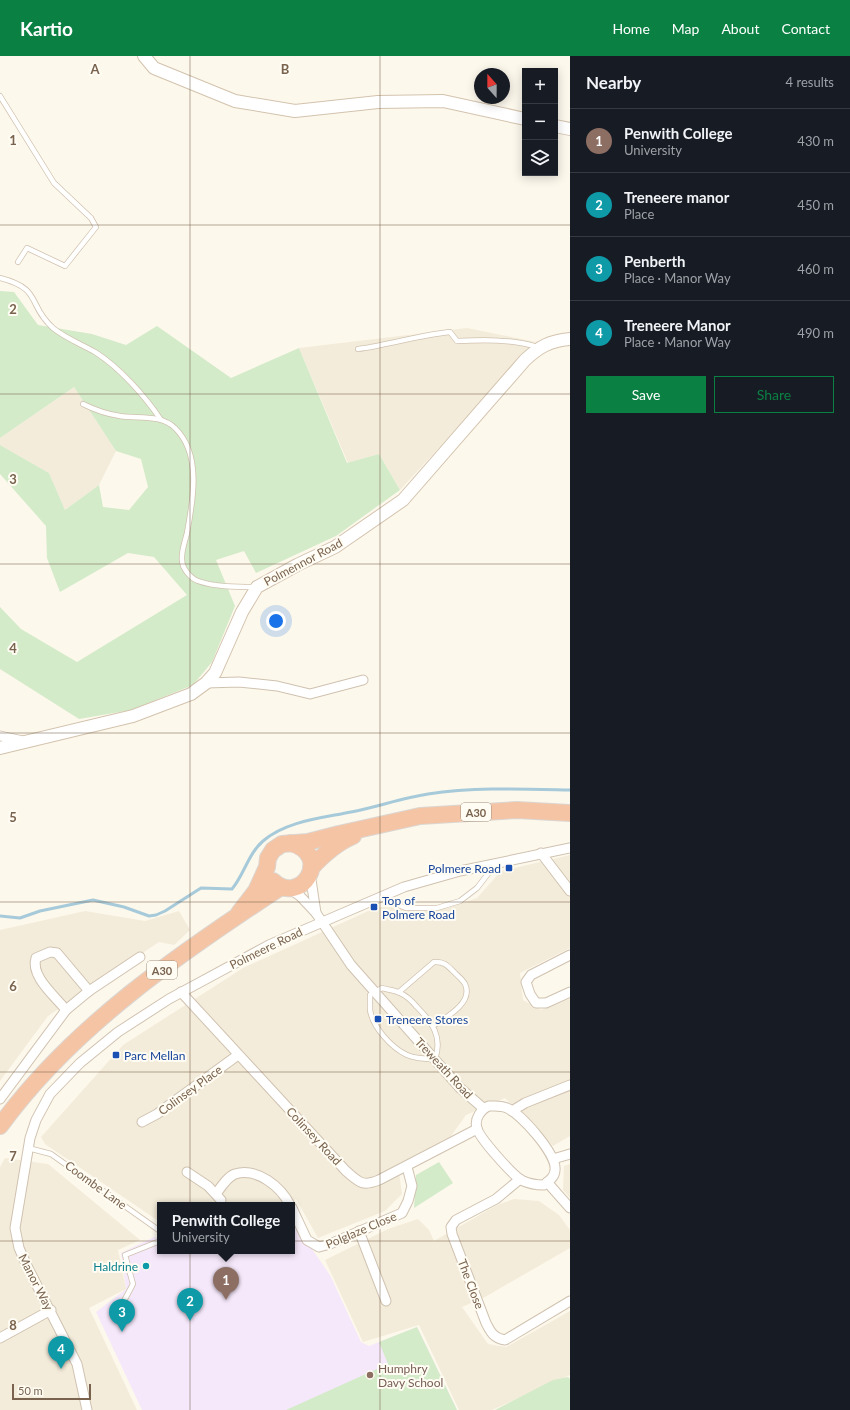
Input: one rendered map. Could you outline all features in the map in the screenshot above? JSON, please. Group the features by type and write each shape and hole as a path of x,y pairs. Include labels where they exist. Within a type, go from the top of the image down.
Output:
{"highway":[{"name":"A30","path":"239,913 256,891 267,867 268,858 273,850 282,844 308,842 384,823 420,816 517,810 570,813"},
{"name":"A30","path":"0,1126 14,1106 48,1067 88,1030 181,955 239,913 285,887 302,884 321,858 334,847 349,838 384,823"},
{"path":"291,843 300,846 306,852 311,859 311,871"},
{"path":"267,867 272,879 285,887"}],"street":[{"path":"144,56 154,68 235,101 295,111 378,102 443,101 522,119"},
{"path":"558,127 570,129"},
{"name":"Polmennor Road","path":"0,748 23,741 133,716 191,694 206,683 215,673 242,612 257,587 297,564 335,547 403,500 525,360 538,348 556,341 570,339"},
{"path":"206,683 239,682 277,686 310,694 363,680"},
{"path":"0,736 23,741"},
{"name":"Polmeere Road","path":"28,1148 36,1120 50,1094 80,1063 118,1032 181,992 270,945 404,887 460,871 570,848"},
{"path":"541,853 570,891"},
{"name":"Treweath Road","path":"311,871 316,913"},
{"name":"Treweath Road","path":"285,887 300,896 316,913 351,965 460,1088 483,1108 496,1106 506,1107 512,1111 524,1121 553,1159"},
{"path":"66,1010 37,974 34,965 36,958 50,952 57,954 89,991"},
{"path":"570,955 531,975 526,982 530,994 536,1003 546,1003 570,992"},
{"path":"0,1099 66,1010 89,991 140,957"},
{"name":"Colinsey Road","path":"181,992 346,1171 361,1183 369,1184 380,1180 477,1129"},
{"name":"Colinsey Place","path":"142,1122 157,1114 238,1055"},
{"path":"512,1111 525,1103 570,1084"},
{"name":"Treweath Road","path":"477,1129 476,1121 483,1108"},
{"path":"477,1129 510,1171 520,1179 534,1185 544,1185 553,1176 555,1170 553,1159 570,1154"},
{"name":"Manor Way","path":"28,1148 15,1228 19,1248 77,1364 87,1410"},
{"name":"Polglaze Close","path":"295,1214 307,1240 320,1247 330,1244 402,1213 408,1201 412,1186 406,1167"},
{"path":"187,1172 208,1186 218,1197 234,1174 248,1172 260,1176 273,1184 288,1202"},
{"name":"The Close","path":"520,1179 496,1199 456,1220 451,1227 452,1234 486,1323 492,1334 497,1338 505,1340 570,1301"},
{"path":"547,1182 570,1208"},
{"path":"359,1231 386,1301"},
{"path":"0,1338 51,1310"}],"lane":[{"path":"0,96 54,183 91,218 96,227 65,266 27,248 18,262"},
{"path":"0,278 17,282 31,293 42,318 53,328 96,353 116,370 150,403 161,420"},
{"path":"358,349 384,346 417,336 450,332 457,341 507,342 538,348"},
{"path":"83,404 108,414 161,420 175,428 185,443 191,458 194,492 182,560 186,572 197,580 225,586 257,587"},
{"path":"380,898 406,908 436,908 460,901 477,888 496,863"},
{"path":"399,992 434,962 441,961 447,965 465,984 466,995 459,1007 433,1026"},
{"path":"382,988 399,992 408,998 429,1019 438,1042 435,1059 408,1056 394,1047 376,1025 370,1012 370,995 375,992 382,988"},
{"name":"Coombe Lane","path":"28,1148 51,1154 157,1229"},
{"path":"125,1299 133,1284 125,1255 157,1241"}],"shaded area":[{"path":"467,328 536,342 400,490 379,454 348,463 299,348"},
{"path":"74,387 116,451 99,485 65,510 49,473 0,445 0,438"},
{"path":"570,855 570,948 520,973 523,1000 541,1010 570,998 570,1136 553,1146 505,1098 466,1115 451,1136 398,1164 402,1194 385,1211 318,1238 296,1199 290,1202 157,1202 157,1220 45,1144 41,1137 123,1045 243,968 377,907 448,908 477,898 501,871"},
{"path":"85,911 145,921 179,911 190,930 174,945 159,942 48,1016 0,1081 0,930"},
{"path":"5,1158 48,1164 140,1240 118,1250 126,1289 89,1308 137,1410 0,1410 0,1167"},
{"path":"570,1164 570,1198 563,1190 564,1166"},
{"path":"514,1199 539,1201 559,1215 570,1230 570,1248 485,1297 462,1307 488,1344 506,1347 570,1311 570,1375 492,1410 459,1410 419,1325 363,1342 325,1260 388,1229 418,1219 429,1230 434,1241 497,1205"},
{"path":"295,1224 330,1275 361,1342 369,1346 417,1327 457,1410 142,1410 96,1312 126,1289 121,1253 154,1237 157,1238 157,1254 295,1254"}],"green space":[{"path":"0,291 14,292 38,325 92,334 126,345 157,326 231,378 299,348 347,463 379,454 400,490 336,536 256,573 244,551 216,560 235,606 212,662 193,685 131,710 79,719 0,669 0,607 21,629 77,662 187,595 154,557 128,553 60,592 47,558 46,526 0,474 0,445 49,473 65,510 99,485 103,507 129,510 148,487 141,459 116,451 74,387 0,438"},
{"path":"439,1162 453,1183 414,1208 416,1175"},
{"name":"Humphry Davy School","path":"417,1327 457,1410 286,1410 388,1364 379,1342"},
{"path":"568,1377 570,1379 570,1410 495,1410 553,1380"}],"waterway":[{"path":"0,916 20,918 40,911 93,900 124,907 149,916 156,915 165,911 201,888 232,889 250,858 263,841 282,829 305,821 361,810 428,794 463,790 570,790"}],"place":[{"name":"Polmere Road","path":"509,868"},
{"name":"Top of Polmere Road","path":"374,907"},
{"name":"Treneere Stores","path":"378,1019"},
{"name":"Parc Mellan","path":"116,1055"},
{"name":"Haldrine","path":"146,1266"},
{"name":"Penwith College","path":"226,1300"},
{"name":"Treneere manor","path":"190,1321"},
{"name":"Penberth","path":"122,1332"},
{"name":"Treneere Manor","path":"61,1369"},
{"name":"Humphry Davy School","path":"370,1375"}]}
